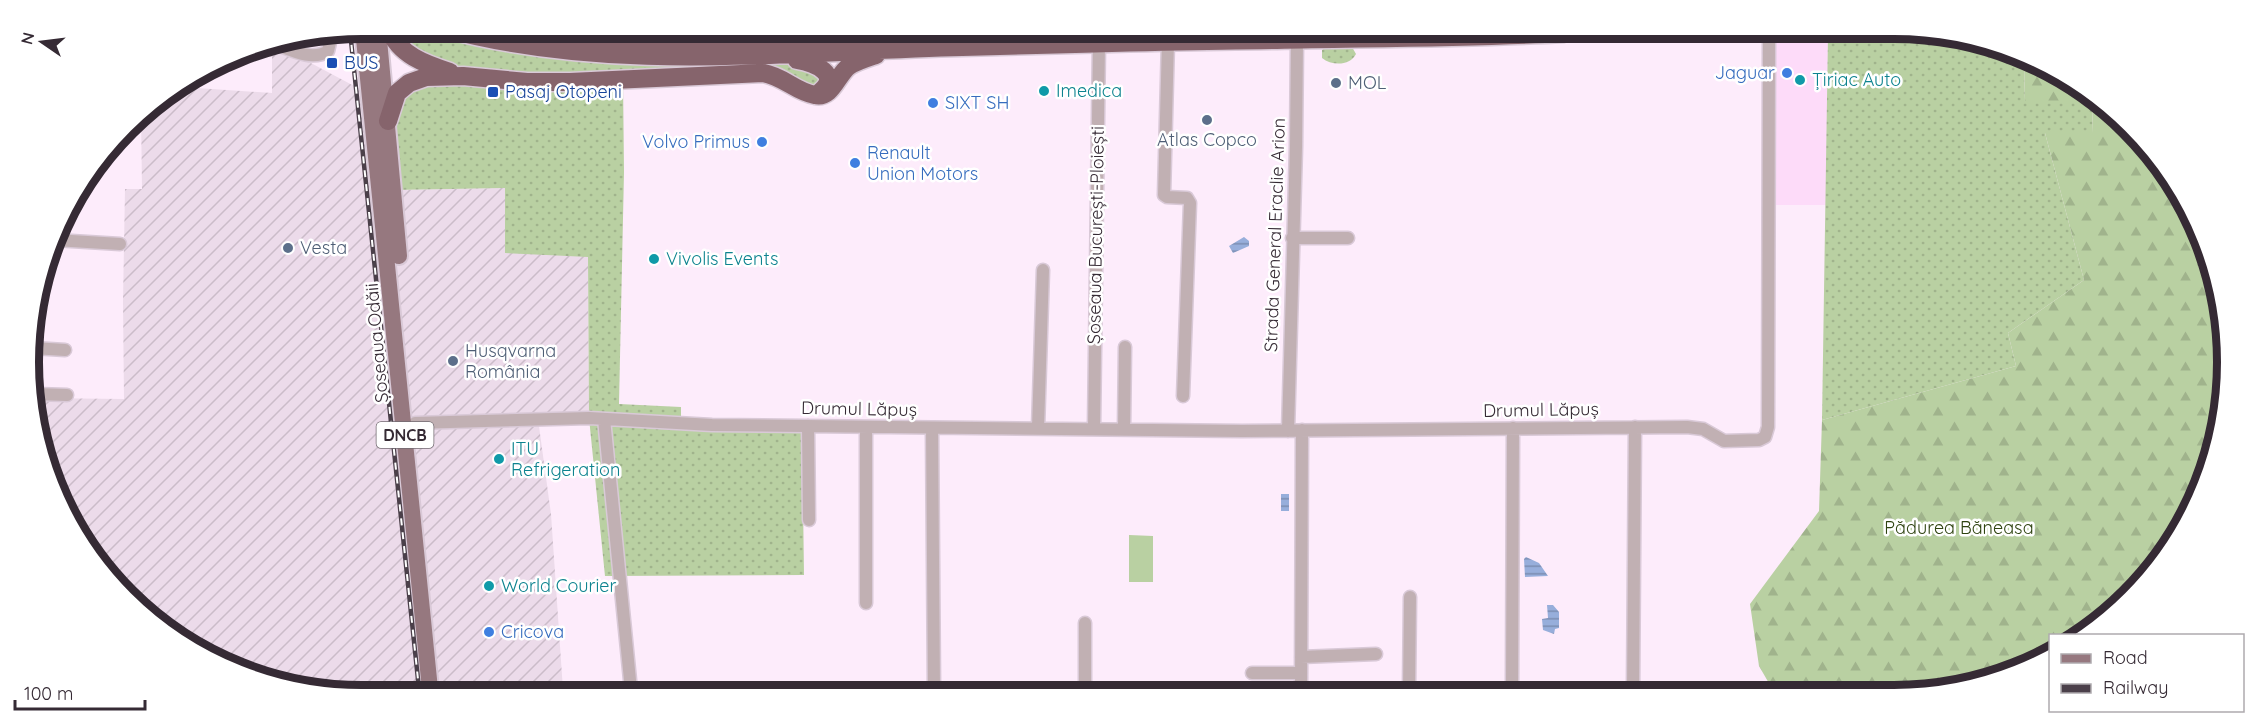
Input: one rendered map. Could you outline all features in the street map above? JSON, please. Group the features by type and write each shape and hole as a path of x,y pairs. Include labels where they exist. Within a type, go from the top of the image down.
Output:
{"highway":[{"path":"389,39 392,46 408,61 419,68 444,76"},
{"path":"395,39 413,58 427,65 463,76"},
{"path":"495,39 528,46 655,57 893,39 1099,42 1297,39"},
{"path":"587,39 757,49"},
{"path":"778,48 801,39"},
{"path":"388,121 395,98 402,88 417,79 444,76 560,82 763,73 778,77 804,92 821,96 828,93 844,71 893,39"},
{"path":"778,48 824,69 826,84 821,92 814,95"}],"main road":[{"name":"Șoseaua Odăii","path":"364,39 430,685"},
{"name":"Șoseaua Odăii","path":"379,39 442,685"}],"street":[{"name":"Strada General Eraclie Arion","path":"1288,430 1297,39"},
{"name":"Drumul Lăpuș","path":"415,423 604,419 712,425 932,428 1302,430 1687,427 1703,429 1724,441 1760,440 1765,437 1768,427 1769,39"},
{"path":"286,48 302,54 319,55 328,51 330,41"},
{"path":"1168,41 1164,193 1167,197 1187,198 1190,203 1183,396"},
{"name":"Șoseaua București-Ploiești","path":"1094,428 1099,42"},
{"path":"1292,238 1348,238"},
{"path":"63,240 120,244"},
{"path":"1038,428 1043,270"},
{"path":"1124,429 1125,347"},
{"path":"40,348 65,350"},
{"path":"41,394 67,395"},
{"path":"604,419 631,685"},
{"path":"808,426 809,520"},
{"path":"866,427 866,603"},
{"path":"1633,685 1635,427"},
{"path":"932,428 934,685"},
{"path":"1512,685 1513,428"},
{"path":"1301,685 1302,430"},
{"path":"1409,685 1410,597"},
{"path":"1085,623 1085,685"},
{"path":"1301,657 1376,654"},
{"path":"1252,673 1301,673"}],"shaded area":[{"path":"1771,39 1828,39 1826,205 1769,205"},
{"path":"284,49 388,104 393,190 505,188 588,256 589,418 538,419 551,514 563,685 341,684 299,679 258,668 200,642 149,605 106,559 72,505 50,446 41,398 124,399 125,189 142,189 141,127 191,88 272,93 272,57 260,56"}],"green space":[{"path":"400,39 555,39 813,63 824,88 784,79 623,80 624,172 619,404 681,407 681,424 802,426 804,575 605,576 589,418 588,257 505,253 505,188 393,190 392,105 427,65"},
{"path":"734,39 786,39 778,41"},
{"path":"1828,39 1915,40 1978,50 2024,67 2025,102 2085,102 2092,107 2093,133 2045,133 2084,280 2008,333 2016,366 1822,420"},
{"path":"1352,47 1356,54 1345,63 1326,61 1322,58 1322,50 1325,48"},
{"name":"Pădurea Băneasa","path":"2024,67 2056,82 2085,102 2025,102"},
{"name":"Pădurea Băneasa","path":"2092,107 2137,149 2163,183 2192,238 2211,299 2217,362 2211,425 2200,466 2174,524 2137,575 2107,605 2068,634 2049,634 2049,646 1998,668 1957,679 1915,684 1770,685 1759,666 1750,604 1819,511 1822,420 2016,366 2008,333 2084,280 2045,133 2093,133"},
{"path":"1129,535 1153,536 1153,582 1129,582"}],"water":[{"path":"1244,237 1249,241 1249,246 1233,253 1229,246"},
{"path":"1281,494 1289,494 1289,511 1281,511"},
{"path":"1526,557 1539,563 1548,576 1525,577 1524,559"},
{"path":"1547,605 1553,605 1559,612 1559,628 1555,629 1554,634 1543,630 1542,619 1548,618"}],"railway":[{"path":"351,40 419,685"}],"place":[{"name":"BUS","path":"332,63"},
{"name":"Jaguar","path":"1787,73"},
{"name":"Țiriac Auto","path":"1800,80"},
{"name":"MOL","path":"1336,83"},
{"name":"Imedica","path":"1044,91"},
{"name":"Pasaj Otopeni","path":"493,92"},
{"name":"SIXT SH","path":"933,103"},
{"name":"Atlas Copco","path":"1207,120"},
{"name":"Volvo Primus","path":"762,142"},
{"name":"Renault Union Motors","path":"855,163"},
{"name":"Vesta","path":"288,248"},
{"name":"Vivolis Events","path":"654,259"},
{"name":"Husqvarna România","path":"453,361"},
{"name":"ITU Refrigeration","path":"499,459"},
{"name":"World Courier","path":"489,586"},
{"name":"Cricova","path":"489,632"}]}
